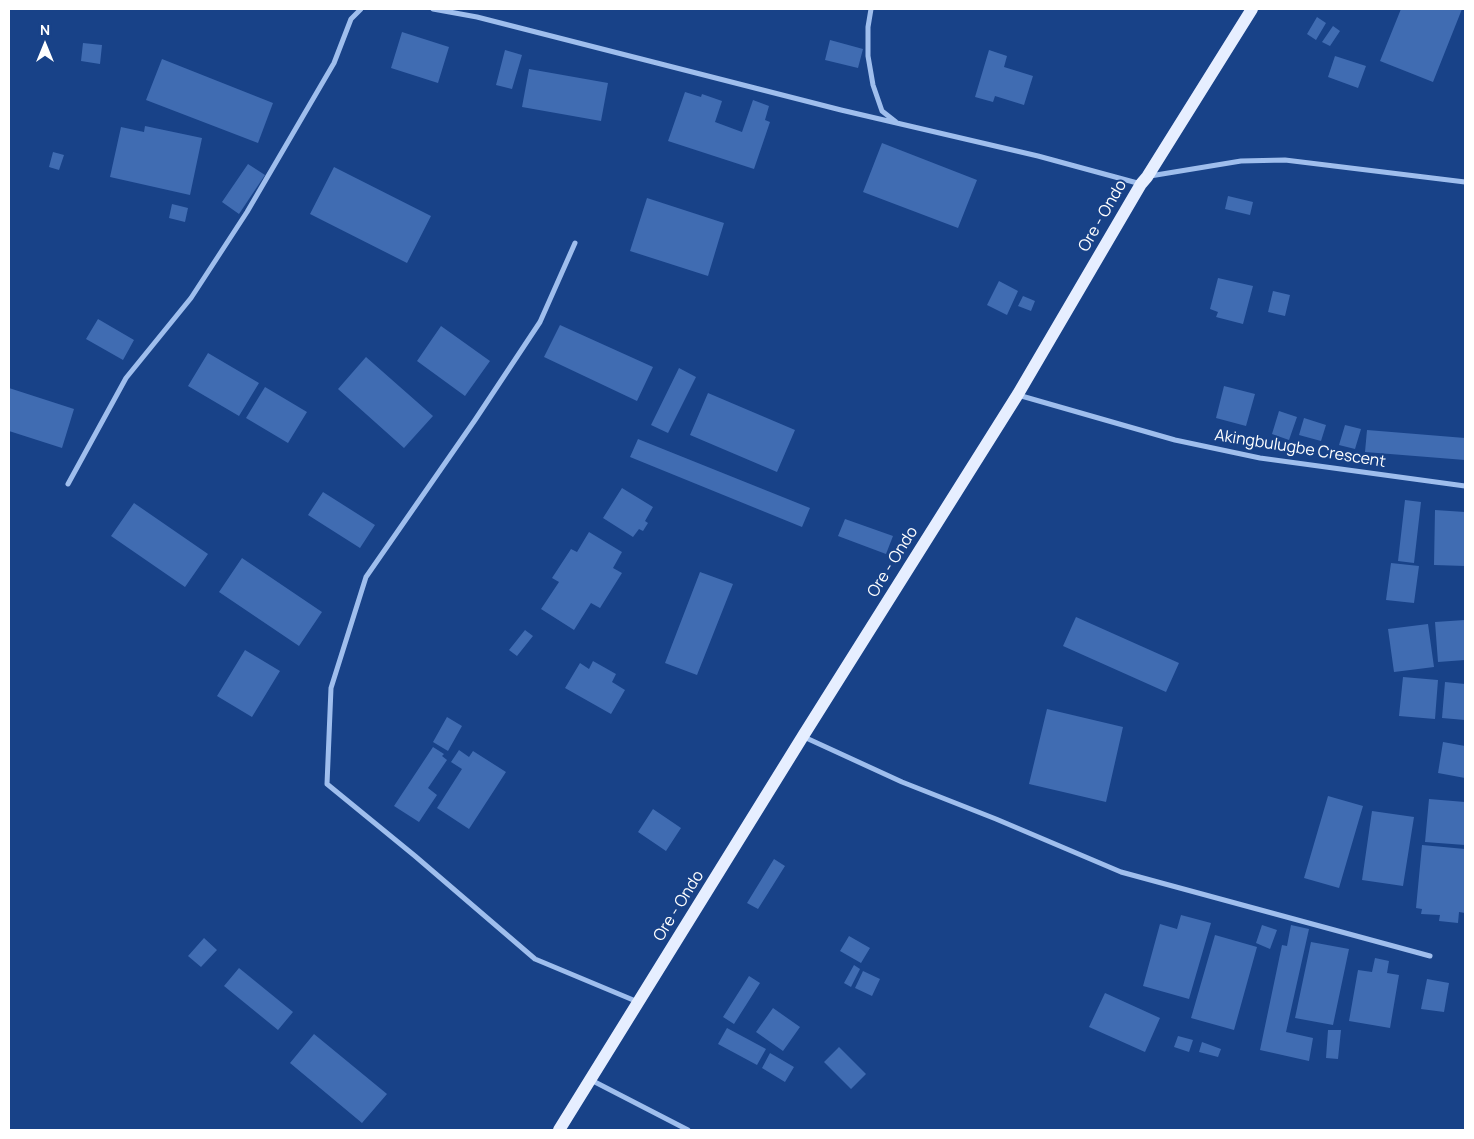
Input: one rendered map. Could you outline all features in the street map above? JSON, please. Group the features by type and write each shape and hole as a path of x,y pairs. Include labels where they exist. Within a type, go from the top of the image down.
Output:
{"main road":[{"name":"Ore - Ondo","path":"559,1130 1018,394 1144,180 1252,9"}],"street":[{"path":"68,484 126,378 191,298 247,212 334,63 351,19 361,9"},
{"path":"433,9 477,17 898,123 1144,180 1241,161 1285,160 1465,182"},
{"path":"871,9 868,27 868,56 873,85 882,111 898,123"},
{"path":"575,244 540,322 475,420 366,577 331,688 327,784 415,856 535,960 639,1002"},
{"name":"Akingbulugbe Crescent","path":"1018,394 1175,440 1260,458 1465,486"},
{"path":"803,736 902,782 996,819 1121,872 1430,956"},
{"path":"590,1080 688,1130"}],"building":[{"path":"1401,9 1462,9 1433,82 1380,61"},
{"path":"1317,17 1326,23 1316,40 1307,34"},
{"path":"1333,26 1340,31 1330,46 1322,42"},
{"path":"402,32 449,47 438,83 391,68"},
{"path":"830,40 863,49 858,68 825,60"},
{"path":"83,43 102,45 100,64 81,61"},
{"path":"505,50 522,55 512,89 496,85"},
{"path":"989,50 1007,56 1004,67 1033,76 1024,105 995,96 993,102 975,97"},
{"path":"1335,56 1366,66 1358,88 1328,77"},
{"path":"162,59 273,103 258,143 146,100"},
{"path":"529,69 608,83 601,121 522,107"},
{"path":"685,92 701,97 702,94 722,101 715,122 742,132 753,100 769,106 765,120 770,122 754,169 668,141"},
{"path":"145,126 202,138 190,195 110,177 121,127 144,132"},
{"path":"882,143 977,180 958,228 863,192"},
{"path":"53,152 64,155 59,170 49,167"},
{"path":"248,164 265,175 239,214 222,202"},
{"path":"334,167 431,216 407,263 310,214"},
{"path":"1228,196 1253,202 1250,215 1225,209"},
{"path":"647,198 724,223 708,276 630,251"},
{"path":"172,204 188,208 185,222 169,218"},
{"path":"1218,278 1253,286 1243,324 1216,317 1218,312 1210,309"},
{"path":"999,281 1018,291 1007,315 987,305"},
{"path":"1273,291 1290,295 1285,316 1268,312"},
{"path":"1023,296 1035,301 1031,311 1018,306"},
{"path":"98,319 134,340 123,360 86,339"},
{"path":"560,325 653,367 637,401 544,357"},
{"path":"441,326 490,361 465,396 417,361"},
{"path":"208,353 259,383 239,416 188,386"},
{"path":"366,357 433,416 404,448 338,389"},
{"path":"679,368 696,377 668,433 651,425"},
{"path":"1224,386 1255,394 1246,426 1216,418"},
{"path":"265,387 307,412 288,443 246,418"},
{"path":"9,388 74,409 62,448 9,431"},
{"path":"708,393 795,430 777,472 690,435"},
{"path":"1279,411 1297,417 1289,440 1272,434"},
{"path":"1304,418 1326,425 1321,441 1299,435"},
{"path":"1345,425 1361,429 1355,449 1339,445"},
{"path":"1367,430 1465,438 1465,460 1365,452"},
{"path":"638,439 810,508 802,527 630,457"},
{"path":"622,488 653,507 645,521 648,523 643,531 639,529 633,537 603,518"},
{"path":"323,492 375,525 360,548 308,515"},
{"path":"1405,500 1421,502 1414,563 1398,561"},
{"path":"134,503 208,554 185,587 111,536"},
{"path":"1435,510 1465,512 1465,566 1434,565"},
{"path":"845,519 893,536 886,554 838,536"},
{"path":"589,532 622,552 613,568 622,573 600,608 591,603 574,630 541,609 559,582 552,578 571,549 577,552"},
{"path":"242,558 322,612 299,646 219,592"},
{"path":"1391,563 1419,566 1414,603 1386,600"},
{"path":"700,572 733,584 697,675 665,663"},
{"path":"1076,617 1179,663 1166,692 1063,646"},
{"path":"1465,620 1465,660 1438,662 1435,622"},
{"path":"1428,624 1434,667 1394,672 1388,629"},
{"path":"525,630 533,636 517,656 509,650"},
{"path":"245,650 280,671 252,717 217,696"},
{"path":"593,661 616,674 612,682 625,690 611,714 565,688 580,663 589,669"},
{"path":"1403,677 1438,680 1435,719 1399,716"},
{"path":"1445,682 1465,684 1465,720 1442,718"},
{"path":"1047,709 1123,727 1106,802 1029,784"},
{"path":"447,717 462,726 448,751 433,742"},
{"path":"1443,742 1465,746 1465,778 1438,773"},
{"path":"433,747 444,754 442,756 447,760 428,788 437,795 419,822 394,806"},
{"path":"459,750 469,757 473,751 506,772 469,829 437,808 462,769 451,762"},
{"path":"1328,796 1363,806 1339,888 1304,878"},
{"path":"1429,799 1465,802 1465,845 1425,842"},
{"path":"653,809 681,828 666,851 638,832"},
{"path":"1372,811 1414,817 1403,886 1362,880"},
{"path":"1422,845 1465,849 1465,913 1459,912 1458,923 1439,921 1440,915 1421,914 1422,909 1416,908"},
{"path":"774,859 785,866 758,909 747,903"},
{"path":"1181,915 1211,923 1189,999 1143,986 1160,924 1177,929"},
{"path":"1262,925 1277,930 1270,949 1256,943"},
{"path":"1291,925 1309,929 1286,1032 1313,1038 1309,1061 1260,1050 1282,945 1287,946"},
{"path":"1215,935 1257,947 1234,1030 1191,1018"},
{"path":"849,936 870,948 861,963 840,951"},
{"path":"204,938 217,950 201,967 188,956"},
{"path":"1311,942 1349,949 1333,1025 1295,1018"},
{"path":"1375,958 1389,961 1387,973 1399,975 1390,1028 1349,1021 1358,970 1372,972"},
{"path":"854,965 860,969 851,987 844,983"},
{"path":"239,968 293,1012 278,1030 224,986"},
{"path":"863,971 880,979 872,996 855,988"},
{"path":"749,976 760,983 734,1024 723,1017"},
{"path":"1427,979 1449,983 1444,1012 1421,1009"},
{"path":"1105,993 1160,1018 1145,1052 1089,1027"},
{"path":"773,1008 800,1027 783,1051 756,1032"},
{"path":"727,1028 766,1049 757,1065 718,1044"},
{"path":"1328,1030 1341,1030 1338,1059 1326,1058"},
{"path":"314,1034 387,1094 362,1123 290,1063"},
{"path":"1178,1036 1193,1040 1189,1052 1174,1047"},
{"path":"1202,1042 1221,1049 1218,1057 1199,1052"},
{"path":"839,1047 866,1074 851,1089 824,1062"},
{"path":"770,1053 794,1067 785,1082 762,1068"}]}
